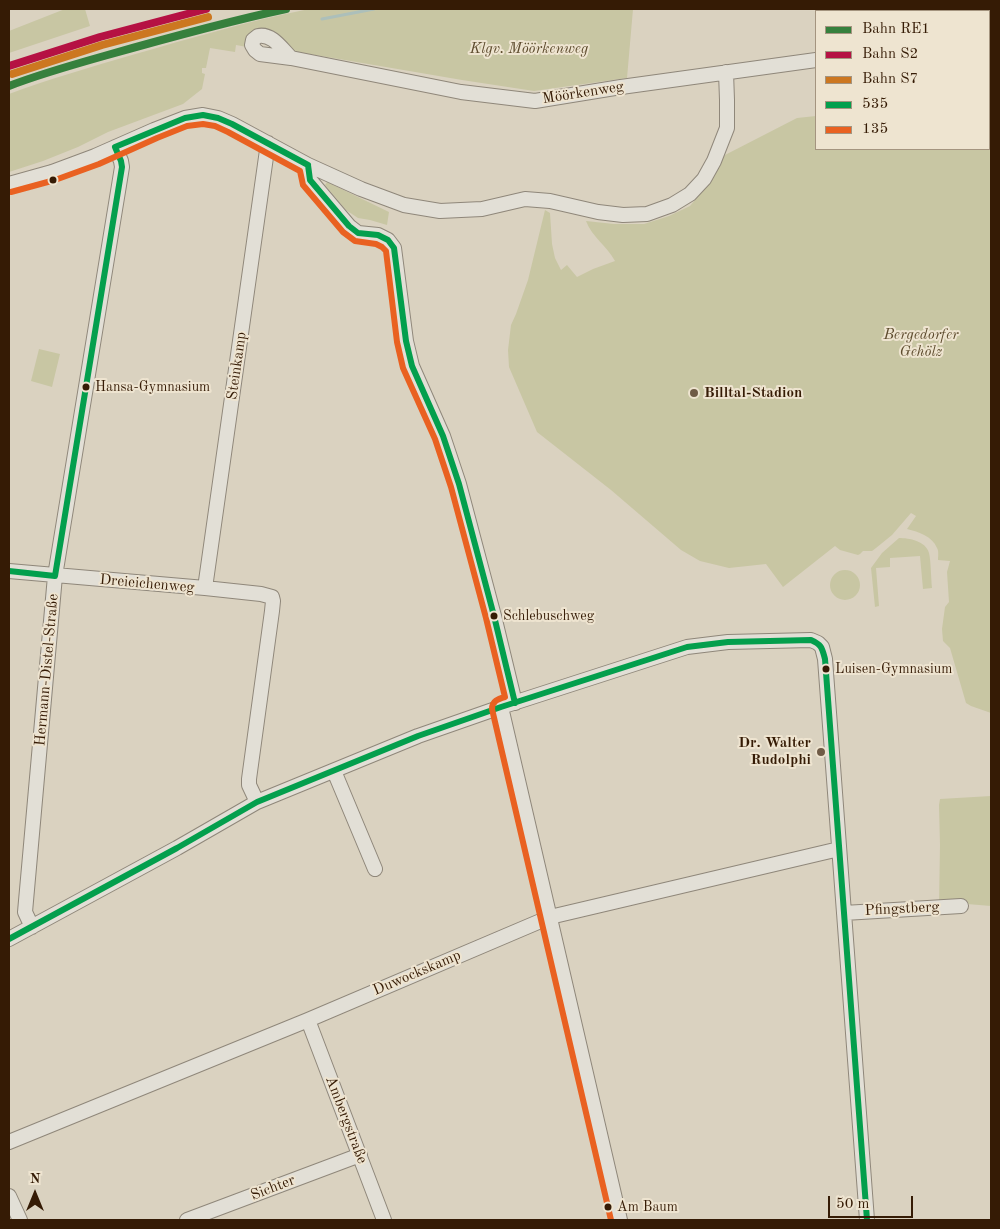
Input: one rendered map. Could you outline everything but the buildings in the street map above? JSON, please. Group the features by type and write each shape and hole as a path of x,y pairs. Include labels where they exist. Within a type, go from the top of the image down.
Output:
{"street":[{"name":"Möörkenweg","path":"252,45 260,54 291,58 461,92 535,101 815,60"},
{"path":"9,184 52,172 95,156 185,118 203,115 218,118 308,165 361,189 404,205 440,211 482,209 525,199 550,201 598,212 623,215 647,214 672,205 690,194 704,179 714,161 726,128 726,72"},
{"name":"Steinkamp","path":"205,588 268,143"},
{"name":"Hermann-Distel-Straße","path":"32,927 26,912 55,576 122,167 115,148"},
{"path":"9,940 194,839 257,802 418,736 515,702 460,484 443,436 412,366 406,341 394,248 388,240 378,235 358,233 349,226 310,180 308,165"},
{"name":"Dreieichenweg","path":"9,572 205,588 268,595 273,599 249,779 249,786 257,802"},
{"name":"Pfingstberg","path":"515,702 687,647 728,642 806,639 818,643 823,650 867,1220"},
{"path":"501,707 617,1219"},
{"path":"334,771 375,869"},
{"name":"Duwockskamp","path":"9,1142 308,1020 550,917 839,849"},
{"name":"Pfingstberg","path":"844,912 960,906"},
{"name":"Ambergstraße","path":"308,1020 384,1220"},
{"name":"Sichter","path":"187,1220 360,1155"},
{"path":"9,1196 20,1220"}],"green space":[{"path":"65,9 85,9 90,26 9,53 9,31"},
{"name":"Klgv. Möörkenweg","path":"309,9 633,9 627,78 534,91 292,51 269,30 264,29 258,30 247,47 236,45 235,52 210,48 206,68 202,68 202,73 205,74 202,89 183,104 108,132 43,161 9,172 9,94 70,73 176,42 242,24"},
{"name":"Bergedorfer Gehölz","path":"990,54 991,713 966,703 950,648 943,641 942,629 945,607 949,602 947,572 950,561 938,560 938,549 932,540 920,533 907,529 916,516 911,513 892,535 872,551 863,551 858,555 840,550 835,546 783,587 766,564 729,568 700,561 681,550 611,490 537,432 509,367 508,350 511,325 528,280 545,210 550,213 555,258 561,270 567,265 577,277 615,261 592,232 586,221 614,224 644,224 669,216 690,206 704,189 725,155 797,118 815,116 815,150 990,150"},
{"path":"327,182 389,212 387,225 358,218 346,210 325,185"},
{"path":"39,349 60,354 52,387 31,381"},
{"path":"899,538 917,541 927,549 932,588 923,589 920,556 890,558 890,567 876,568 879,606 875,607 871,568 882,553"},
{"path":"845,570 856,574 860,585 856,596 845,600 834,596 830,585 834,574"},
{"path":"991,796 991,906 967,904 939,907 940,799"}],"waterway":[{"path":"322,19 374,9"}],"rail line":[{"name":"S2","path":"9,66 100,37 206,9"},
{"name":"RE1","path":"9,86 149,43 286,9"},
{"name":"S7","path":"12,74 102,45 208,17"}],"transit line":[{"name":"535","path":"115,147 185,118 203,115 218,118 232,124 308,165"},
{"name":"135","path":"11,192 55,180 99,164 187,126 203,124 215,126 228,132 300,171 303,185 343,232 355,241 376,244 386,251 397,342 403,368 435,439 451,487 505,697 494,702 492,709 611,1220"},
{"name":"535","path":"9,571 55,576 122,167 115,147"},
{"name":"535","path":"308,165 310,180 349,226 358,233 378,235 388,240 394,248 406,341 412,366 443,436 459,484 515,703"},
{"name":"535","path":"9,939 177,848 257,802 418,736 687,647 728,642 811,640 821,647 825,659 867,1220"}],"place":[{"name":"Hansa-Gymnasium","path":"86,387"},
{"name":"Billtal-Stadion","path":"694,393"},
{"name":"Schlebuschweg","path":"494,616"},
{"name":"Luisen-Gymnasium","path":"826,669"},
{"name":"Dr. Walter Rudolphi","path":"821,752"},
{"name":"Am Baum","path":"608,1207"}]}
